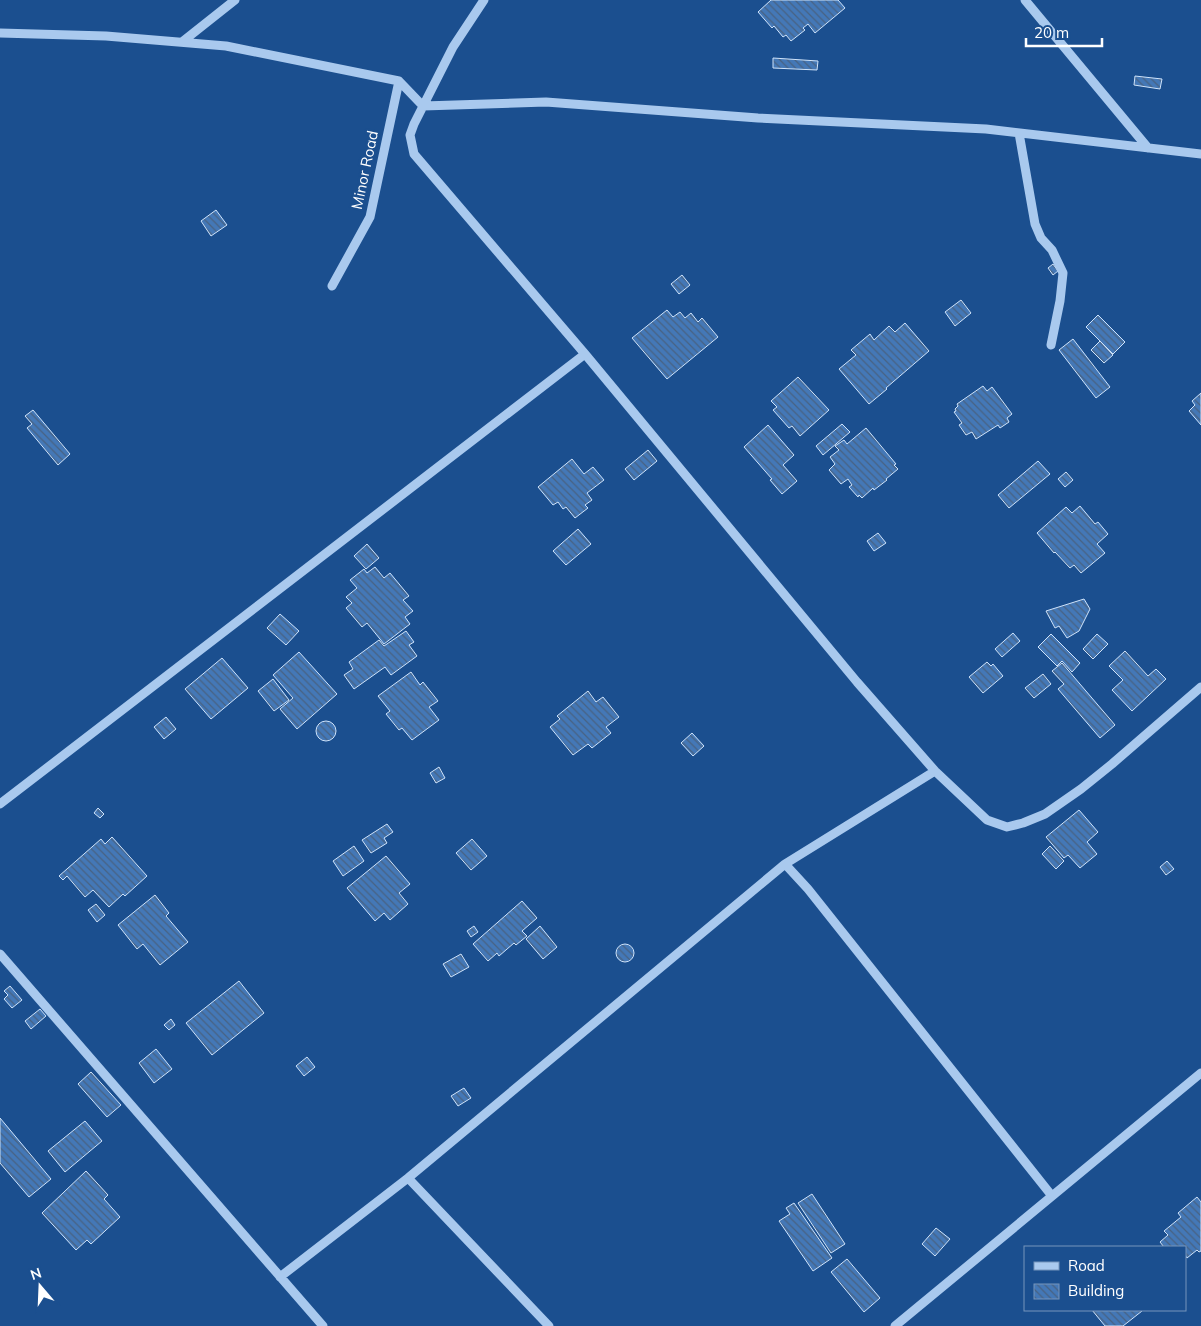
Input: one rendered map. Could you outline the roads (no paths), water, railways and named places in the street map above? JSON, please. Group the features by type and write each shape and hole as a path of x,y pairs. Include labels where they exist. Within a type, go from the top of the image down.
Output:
{"street":[{"path":"182,42 235,0"},
{"path":"484,0 453,47 414,124 410,135 414,154 585,354 857,682 935,771 988,820 1007,827 1024,823 1045,814 1081,789 1201,687"},
{"path":"1025,0 1148,148"},
{"path":"0,33 106,36 226,46 399,81 423,106 546,102 748,117 986,129 1201,154"},
{"name":"Minor Road","path":"332,286 370,217 399,81"},
{"path":"1019,133 1035,224 1041,238 1052,250 1064,273 1051,345"},
{"path":"0,804 585,354"},
{"path":"280,1277 408,1178 785,864 935,771"},
{"path":"785,864 808,889 1052,1196"},
{"path":"0,954 323,1326"},
{"path":"895,1326 1200,1076"},
{"path":"408,1178 549,1326"}]}
